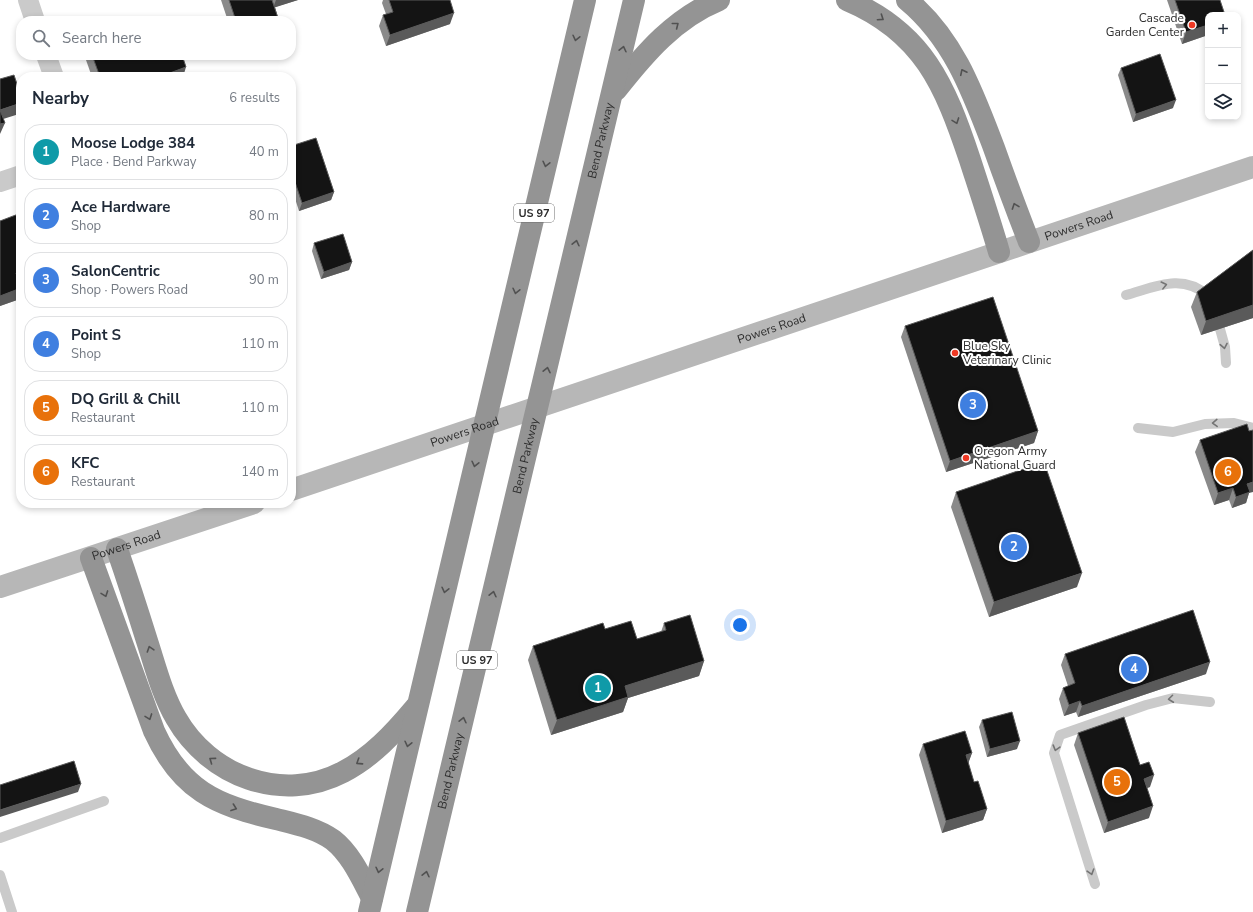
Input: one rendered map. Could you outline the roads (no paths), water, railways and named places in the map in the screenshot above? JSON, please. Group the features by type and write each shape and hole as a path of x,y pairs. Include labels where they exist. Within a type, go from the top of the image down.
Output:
{"highway":[{"name":"US 97","path":"370,905 585,0"},
{"name":"Bend Parkway","path":"417,912 634,0"},
{"path":"612,95 640,60 664,35 684,18 719,0"},
{"path":"847,0 877,15 899,32 919,51 935,74 950,102 999,252"},
{"path":"907,0 934,26 964,73 982,115 1029,242"},
{"path":"117,549 163,689 175,716 199,748 214,762 230,772 254,781 279,785 305,785 325,780 343,772 372,753 418,706"},
{"path":"92,558 154,730 165,753 175,768 195,786 221,804 250,814 306,827 326,836 340,846 346,854 370,905"}],"main road":[{"name":"Powers Road","path":"296,488 1253,167"},
{"name":"Powers Road","path":"0,588 239,508"}],"street":[{"path":"28,0 33,16"},
{"path":"48,60 52,72"},
{"path":"0,182 16,177"}],"lane":[{"path":"1126,295 1176,282 1198,288 1207,295"},
{"path":"1220,329 1225,347 1226,363"},
{"path":"1138,428 1173,432 1205,424 1234,423 1253,428"},
{"path":"1095,884 1054,753 1060,735 1146,705 1173,698 1210,702"},
{"path":"0,838 104,801"},
{"path":"0,876 12,912"}],"place":[{"name":"Cascade Garden Center","path":"1192,25"},
{"name":"Blue Sky Veterinary Clinic","path":"955,353"},
{"name":"SalonCentric","path":"973,405"},
{"name":"Oregon Army National Guard","path":"966,458"},
{"name":"KFC","path":"1228,472"},
{"name":"Ace Hardware","path":"1014,547"},
{"name":"Point S","path":"1134,669"},
{"name":"Moose Lodge 384","path":"598,688"},
{"name":"DQ Grill & Chill","path":"1117,782"}]}
